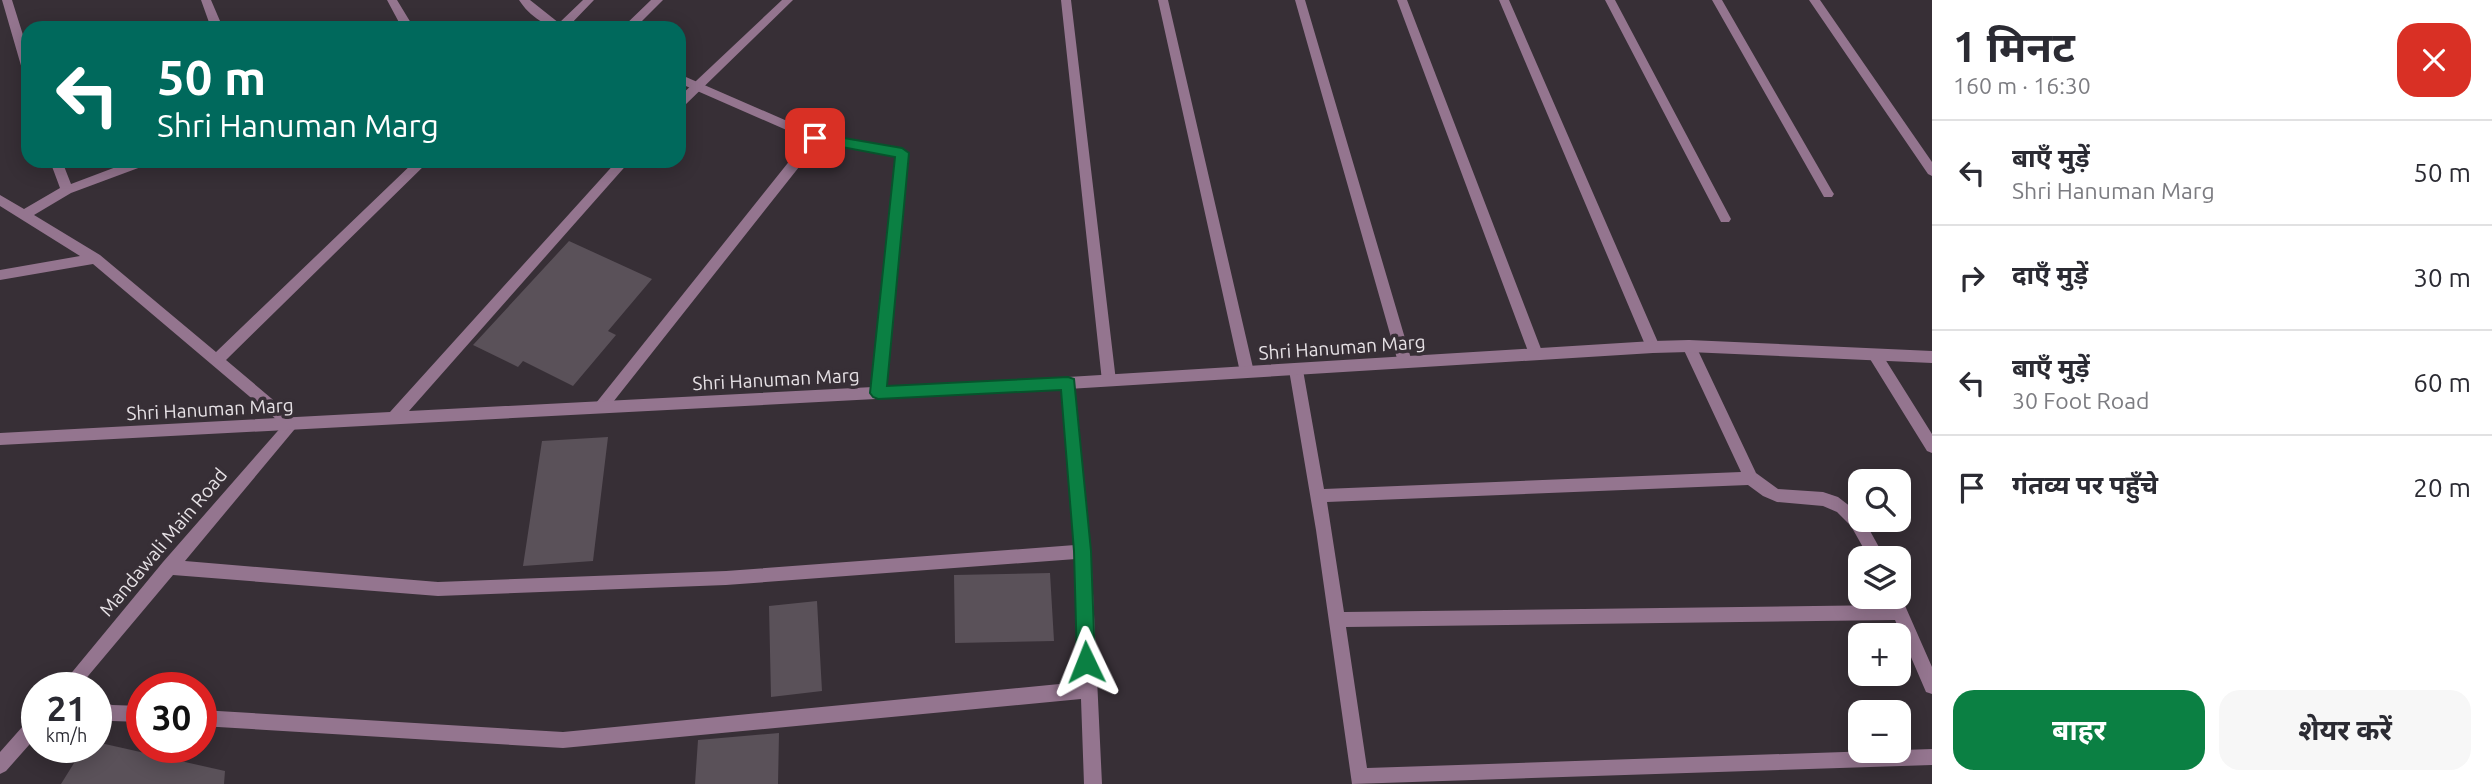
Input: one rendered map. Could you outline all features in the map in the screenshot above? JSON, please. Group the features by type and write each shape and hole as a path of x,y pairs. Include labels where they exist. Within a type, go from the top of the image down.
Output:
{"street":[{"path":"7,0 21,46"},
{"path":"206,0 214,21"},
{"path":"392,0 404,21"},
{"path":"524,0 529,8 549,21"},
{"path":"567,21 589,0"},
{"path":"636,21 658,0"},
{"path":"686,97 788,0"},
{"path":"1066,0 1109,381"},
{"path":"1163,0 1247,372"},
{"path":"1300,0 1405,362"},
{"path":"1402,0 1536,354"},
{"path":"1504,0 1653,347"},
{"path":"1610,0 1725,219"},
{"path":"1717,0 1828,194"},
{"path":"1814,0 1932,172"},
{"path":"686,81 815,138 902,153 878,393"},
{"path":"601,407 815,138"},
{"path":"59,168 67,190"},
{"path":"24,215 67,190 126,168"},
{"path":"217,360 416,168"},
{"path":"394,418 618,168"},
{"path":"0,200 94,259 292,424"},
{"path":"0,275 94,259"},
{"path":"1689,346 1751,478 1764,491 1780,498 1825,499 1846,510 1864,530 1871,546"},
{"name":"Shri Hanuman Marg","path":"0,439 1109,381 1653,347 1689,346 1932,357"},
{"path":"1875,355 1932,447"},
{"path":"1296,370 1338,620 1361,780 1932,757"},
{"path":"1068,383 1083,551 1093,784"},
{"name":"Mandawali Main Road","path":"80,672 292,424"},
{"path":"1318,496 1751,478"},
{"path":"168,567 438,589 726,578 1083,551"},
{"path":"1338,620 1848,606"},
{"path":"1899,609 1932,686"},
{"path":"217,719 563,740 1087,690"},
{"path":"0,765 21,741"}],"building":[{"path":"569,241 652,279 608,331 616,335 573,386 523,361 518,367 473,345"},
{"path":"608,437 593,561 523,566 542,441"},
{"path":"1050,573 1054,641 955,643 954,575"},
{"path":"817,601 822,691 771,697 769,606"},
{"path":"779,733 778,784 695,784 698,740"},
{"path":"112,746 126,749 126,763 189,763 225,771 224,784 61,784 74,763 112,763"}],"route":[{"path":"815,138 902,153 878,393 1068,383 1083,551 1086,662"}]}
